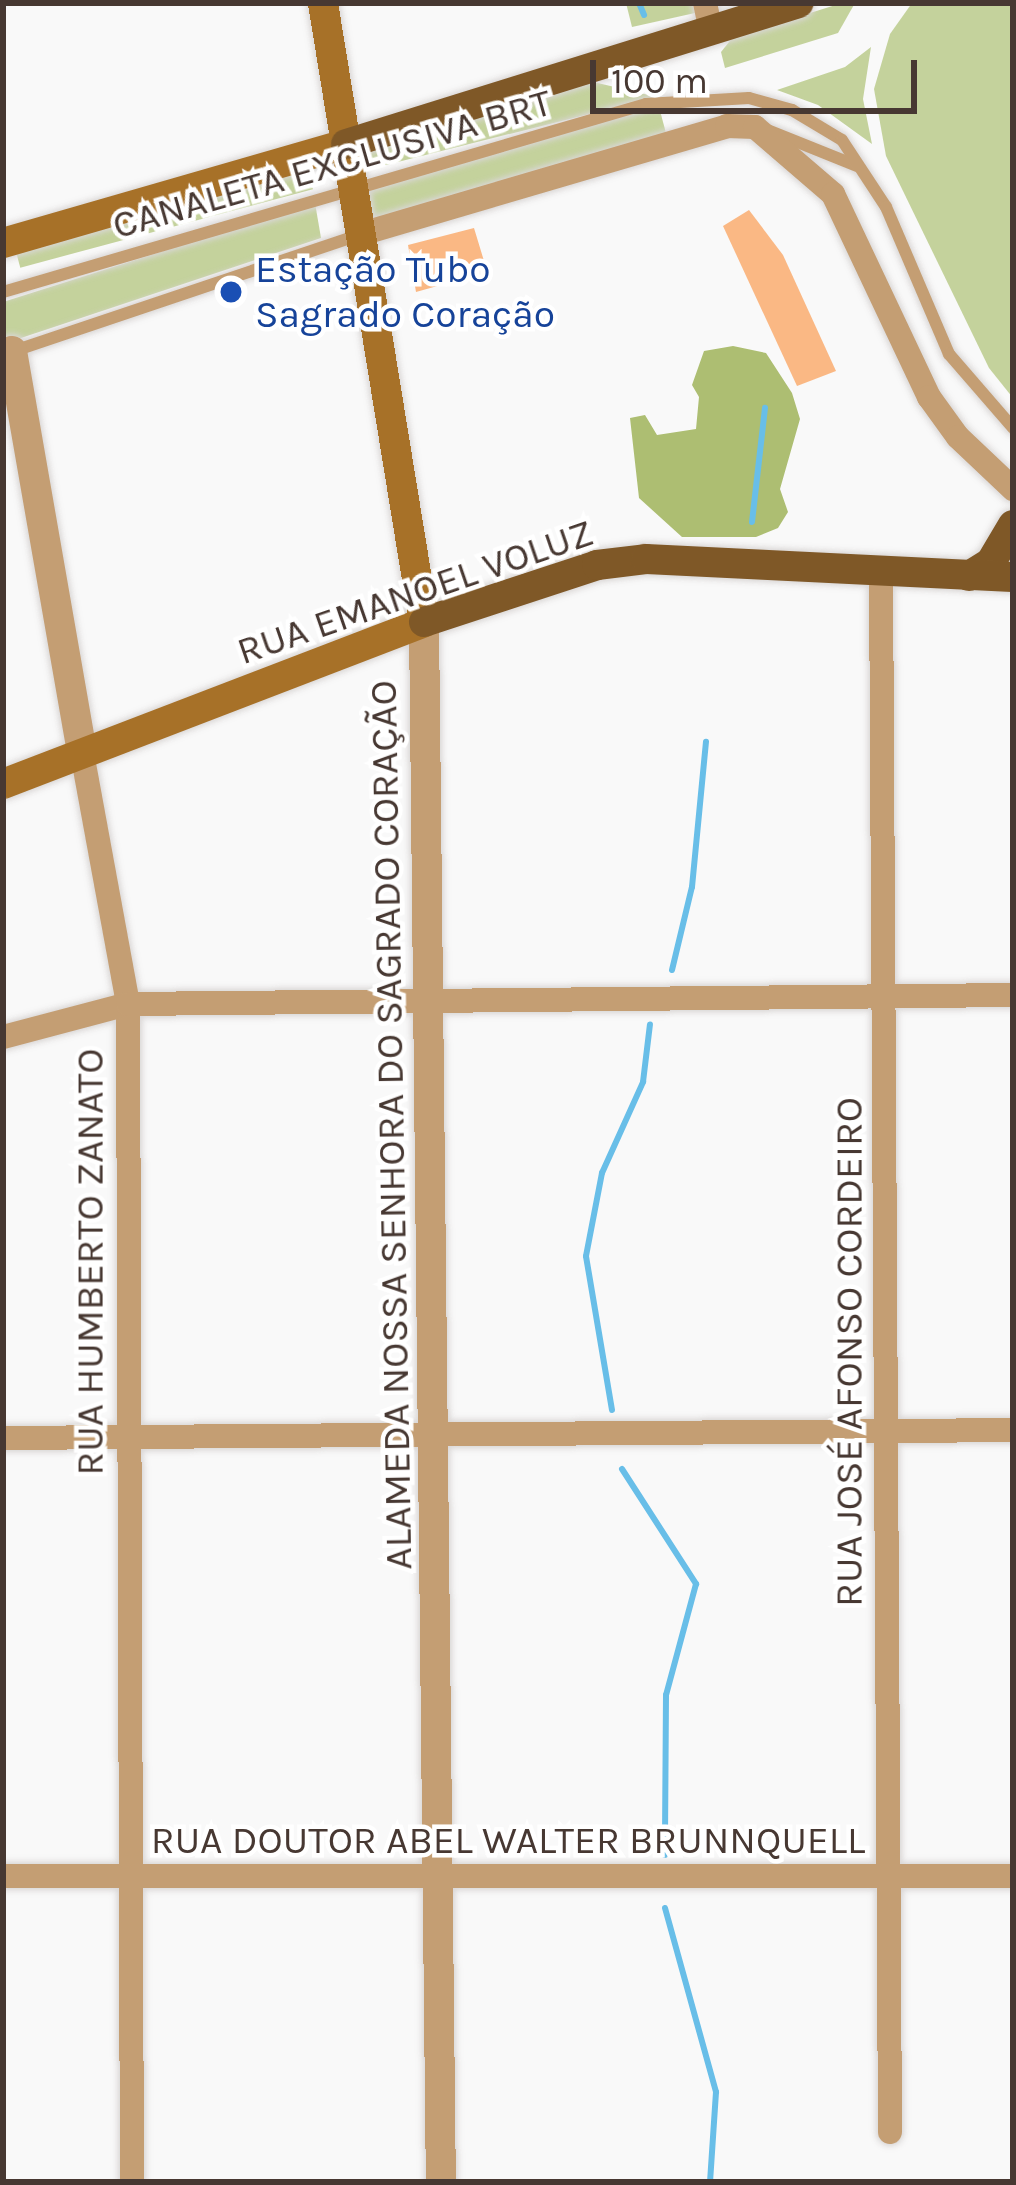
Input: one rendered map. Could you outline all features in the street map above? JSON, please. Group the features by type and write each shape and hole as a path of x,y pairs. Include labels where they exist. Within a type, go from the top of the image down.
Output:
{"main road":[{"name":"ALAMEDA NOSSA SENHORA DO SAGRADO CORAÇÃO","path":"323,3 424,622"},
{"path":"3,243 346,143 708,17 799,3"},
{"path":"969,576 991,562 1013,525"},
{"name":"RUA EMANOEL VOLUZ","path":"3,784 424,622 597,565 646,559 1013,577"}],"street":[{"path":"361,234 727,126 755,127 833,194 929,397 958,437 1013,490"},
{"name":"RUA HUMBERTO ZANATO","path":"8,353 128,1004 132,2182"},
{"name":"RUA JOSÉ AFONSO CORDEIRO","path":"881,572 890,2132"},
{"name":"ALAMEDA NOSSA SENHORA DO SAGRADO CORAÇÃO","path":"424,622 441,2182"},
{"path":"3,1037 128,1004 1013,995"},
{"path":"3,1438 1013,1430"},
{"name":"RUA DOUTOR ABEL WALTER BRUNNQUELL","path":"3,1876 1013,1876"}],"lane":[{"name":"CANALETA EXCLUSIVA BRT","path":"3,292 353,185 690,96 749,98 792,110 842,140 868,173 950,354 1013,428"},
{"path":"755,127 824,148 868,173"},
{"name":"CANALETA EXCLUSIVA BRT","path":"8,353 361,234"}],"green space":[{"path":"626,3 692,3 695,13 632,27"},
{"path":"855,3 838,33 725,68 721,52 733,37"},
{"path":"912,3 1013,3 1013,398 989,368 886,156 874,89 890,34"},
{"path":"871,47 863,99 872,144 818,105 777,90 845,67"},
{"path":"585,80 657,97 362,171 358,147"},
{"path":"659,107 669,145 373,224 362,186"},
{"path":"307,167 313,189 20,268 14,245"},
{"path":"315,203 321,238 3,344 3,302"},
{"path":"733,346 766,353 792,393 800,419 780,489 788,512 778,528 756,537 682,537 639,498 630,418 645,415 657,435 696,429 699,397 692,385 704,351"}],"building":[{"path":"749,210 783,255 836,371 797,386 723,226"},
{"path":"474,228 484,261 439,275 441,285 416,292 408,245"}],"waterway":[{"path":"639,3 644,15"},
{"path":"752,522 765,408"},
{"path":"672,970 692,887 706,742"},
{"path":"612,1410 586,1256 602,1173 643,1082 650,1024"},
{"path":"622,1469 696,1584 666,1695 665,1855"},
{"path":"665,1908 716,2092 710,2182"}],"place":[{"name":"Estação Tubo Sagrado Coração","path":"231,292"}]}
